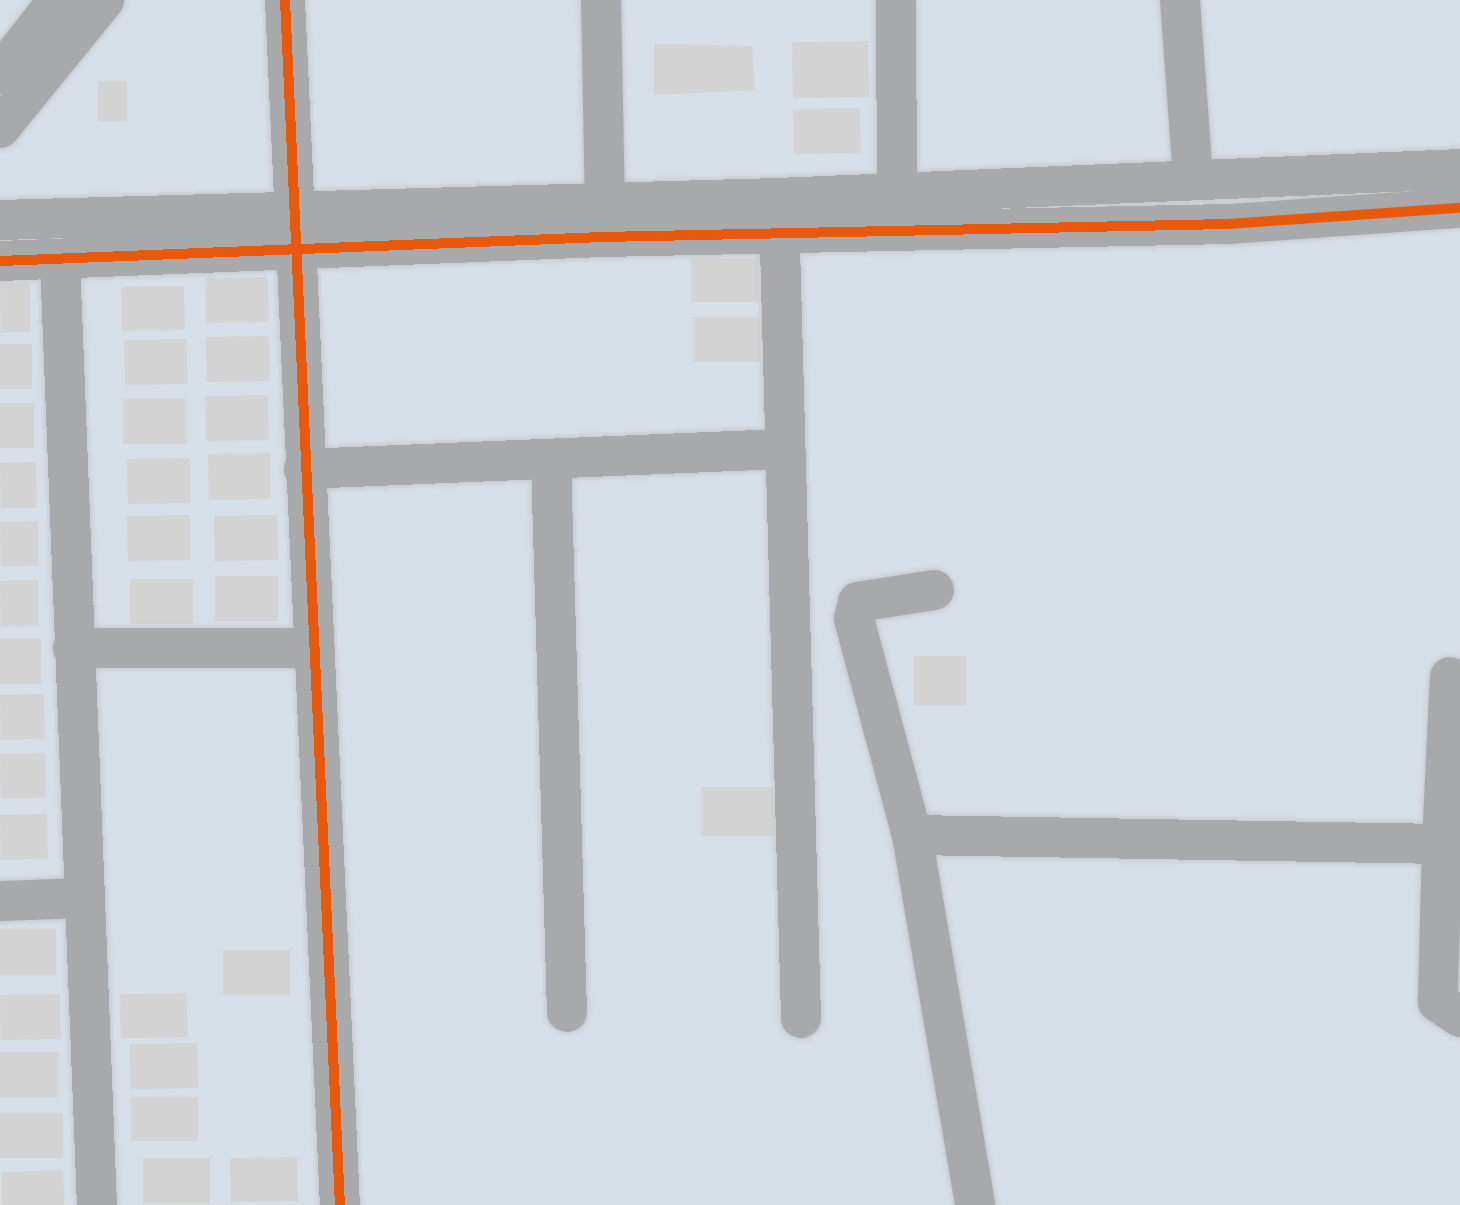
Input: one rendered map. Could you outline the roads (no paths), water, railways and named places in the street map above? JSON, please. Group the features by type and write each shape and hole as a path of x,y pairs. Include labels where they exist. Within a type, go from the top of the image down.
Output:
{"street":[{"path":"0,74 58,0"},
{"path":"0,128 104,0"},
{"path":"285,0 300,210 304,469 311,648 340,1205"},
{"path":"601,0 605,201"},
{"path":"896,0 897,191"},
{"path":"1180,0 1193,177"},
{"path":"0,261 299,249 779,217 897,191 1193,177 1460,169"},
{"path":"0,220 605,201 779,217 1229,224 1460,208"},
{"path":"779,217 781,449 801,1018"},
{"path":"60,260 97,1205"},
{"path":"304,469 781,449"},
{"path":"551,461 567,1012"},
{"path":"934,590 858,602 854,619 912,835 975,1205"},
{"path":"73,648 311,648"},
{"path":"1450,677 1438,1002 1460,1017"},
{"path":"912,835 1442,844"},
{"path":"0,901 85,898"}]}
